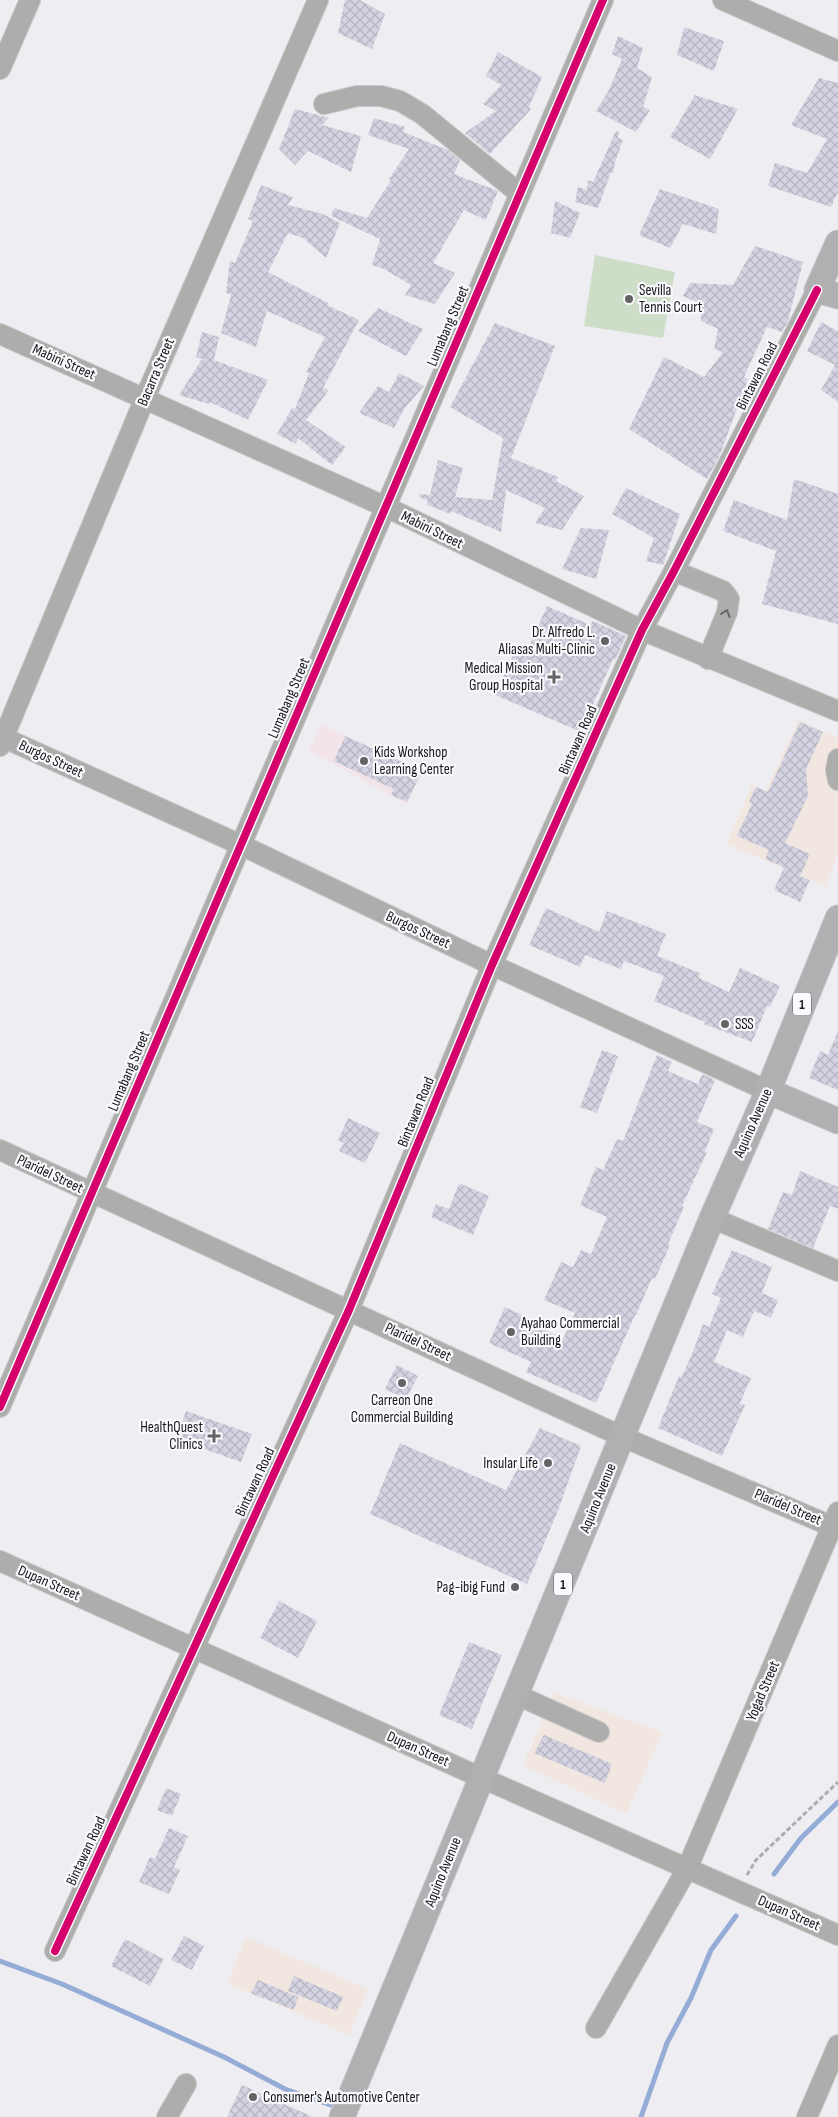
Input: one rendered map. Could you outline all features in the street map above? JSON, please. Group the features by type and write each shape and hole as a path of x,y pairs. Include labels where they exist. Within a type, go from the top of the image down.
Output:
{"main road":[{"name":"Bintawan Road","path":"827,293 838,243"},
{"name":"Aquino Avenue","path":"342,2117 712,1218 768,1091 838,918"},
{"name":"Burgos Street","path":"768,1091 838,1122"}],"street":[{"path":"0,69 30,0"},
{"name":"Bacarra Street","path":"1,740 144,398 318,0"},
{"name":"Lumabang Street","path":"0,1407 603,0"},
{"path":"723,0 838,50"},
{"path":"324,104 357,96 382,96 400,101 422,114 520,194"},
{"name":"Bintawan Road","path":"55,1951 349,1310 492,965 642,630 827,293"},
{"name":"Mabini Street","path":"0,334 386,507 642,630 708,659 838,711"},
{"path":"674,571 723,591 729,599 727,612 708,659"},
{"name":"Burgos Street","path":"1,740 241,845 492,965 768,1091"},
{"path":"838,759 836,770 838,780"},
{"name":"Plaridel Street","path":"0,1150 623,1437 836,1522"},
{"path":"712,1218 838,1271"},
{"name":"Yogad Street","path":"596,2028 687,1869 836,1522"},
{"name":"Dupan Street","path":"0,1561 482,1778 838,1935"},
{"path":"517,1695 600,1732"},
{"path":"807,2117 838,2045"},
{"path":"167,2117 186,2084"}],"path":[{"path":"738,1891 756,1860 838,1782"}],"shaded area":[{"path":"799,720 838,738 838,854 825,886 726,844 752,785 766,790"},
{"name":"Kids Workshop Learning Center","path":"321,724 423,771 407,804 309,751"},
{"path":"554,1693 663,1732 626,1814 523,1765"},
{"path":"246,1937 368,1989 349,2035 227,1984"}],"green space":[{"name":"Sevilla Tennis Court","path":"595,255 675,272 663,338 584,326"}],"building":[{"path":"345,0 360,0 385,14 372,49 338,33"},
{"path":"684,27 724,41 714,71 677,55"},
{"path":"618,36 643,48 637,68 652,77 643,107 650,110 636,132 596,111 609,90 622,59 612,54"},
{"path":"498,52 542,77 529,107 531,109 490,154 465,133 496,111 483,104 501,85 486,76"},
{"path":"819,78 838,83 838,192 831,207 768,186 775,163 807,173 827,139 791,125"},
{"path":"695,95 738,109 710,159 670,137"},
{"path":"295,109 329,118 322,125 361,136 351,172 308,151 295,165 279,149"},
{"path":"374,118 405,127 403,132 448,150 460,160 454,174 498,191 486,220 464,210 433,263 455,273 435,304 405,295 411,285 382,268 372,265 380,239 331,216 334,208 367,218 409,149 368,135"},
{"path":"616,131 619,132 618,138 623,140 613,173 611,172 598,208 575,202 578,187 587,190 588,180 593,182"},
{"path":"261,185 293,197 288,205 323,214 340,223 326,258 303,238 288,233 268,272 328,303 327,305 359,320 323,388 329,390 306,420 346,447 332,465 298,438 296,444 277,434 292,408 295,409 309,373 306,372 325,337 267,311 256,347 221,333 231,295 226,293 230,261 235,263 253,221 248,219"},
{"path":"660,189 719,209 716,234 683,224 670,248 639,235"},
{"path":"555,201 580,213 570,238 551,233"},
{"path":"755,246 803,262 788,321 782,332 767,327 744,377 748,379 719,457 707,479 629,429 664,357 704,377 723,352 714,349 718,329 701,321 701,304 683,296 690,283 733,285"},
{"path":"378,308 423,329 406,356 358,331"},
{"path":"821,322 838,331 838,402 821,390 835,365 807,351"},
{"path":"495,323 555,346 511,458 558,477 556,481 584,496 562,530 535,523 545,508 506,490 501,532 451,511 451,514 427,505 428,501 419,497 419,494 430,495 438,460 463,468 455,497 492,500 503,438 450,407"},
{"path":"202,332 219,337 214,360 268,380 248,420 210,402 209,404 179,395 202,359 196,357"},
{"path":"399,373 424,386 405,408 394,428 359,413 378,386 389,392"},
{"path":"794,479 838,494 838,624 762,604 776,551 723,531 734,500 787,520"},
{"path":"626,488 680,514 663,565 646,561 654,538 612,514"},
{"path":"581,528 609,530 596,579 562,569"},
{"name":"Medical Mission Group Hospital","path":"547,606 590,625 593,621 626,636 615,660 613,659 581,732 495,695 518,644 528,649"},
{"path":"800,722 823,732 806,769 808,796 785,843 810,854 800,876 810,880 800,902 774,890 784,867 765,859 769,850 737,836 752,804 749,802 756,787 768,792"},
{"name":"Kids Workshop Learning Center","path":"345,736 422,771 407,802 391,795 394,789 334,761"},
{"path":"546,908 599,932 607,911 666,934 657,956 700,973 699,978 729,992 740,968 780,986 770,1007 767,1006 752,1042 704,1024 705,1022 654,1001 664,976 624,961 621,969 585,955 580,967 529,945"},
{"path":"838,1031 838,1090 809,1078 820,1051 828,1055"},
{"path":"602,1050 618,1056 597,1113 580,1107"},
{"path":"657,1055 672,1062 668,1071 698,1084 702,1074 715,1080 697,1122 714,1129 705,1151 707,1152 682,1206 684,1207 668,1244 670,1245 655,1279 652,1278 596,1403 526,1372 531,1362 489,1343 505,1307 533,1320 532,1323 563,1339 575,1313 544,1300 561,1262 573,1267 581,1250 591,1254 607,1217 580,1205 596,1167 603,1170 617,1139 623,1141"},
{"path":"348,1118 380,1133 365,1163 339,1151 344,1143 338,1140"},
{"path":"800,1171 838,1187 838,1209 830,1206 813,1248 768,1229 783,1192 792,1195"},
{"path":"459,1183 489,1196 473,1235 431,1217 436,1204 449,1209"},
{"path":"732,1250 772,1267 762,1293 778,1300 771,1318 754,1311 743,1337 727,1330 714,1362 751,1378 740,1403 745,1405 722,1456 658,1428 679,1376 681,1378 693,1352 703,1324 709,1327 721,1298 712,1294"},
{"name":"Carreon One Commercial Building","path":"397,1365 418,1376 406,1399 385,1389"},
{"name":"HealthQuest Clinics","path":"186,1411 252,1434 241,1462 176,1439"},
{"path":"540,1428 581,1446 557,1513 527,1584 370,1514 400,1443 506,1490"},
{"path":"279,1601 317,1621 298,1658 260,1638"},
{"path":"469,1642 502,1655 472,1729 439,1715"},
{"path":"544,1735 612,1764 605,1783 534,1753"},
{"path":"166,1788 181,1794 172,1816 157,1810"},
{"path":"169,1828 188,1836 174,1867 180,1870 169,1894 139,1882 150,1857 155,1859"},
{"path":"184,1936 204,1946 192,1970 171,1960"},
{"path":"125,1939 164,1959 150,1986 111,1966"},
{"path":"294,1976 343,1997 337,2011 288,1991"},
{"path":"258,1980 298,1997 294,2010 251,1993"},
{"name":"Consumer's Automotive Center","path":"242,2085 313,2117 227,2117"}],"waterway":[{"path":"774,1874 801,1838 838,1802"},
{"path":"641,2117 667,2043 691,1998 711,1950 736,1916"},
{"path":"0,1961 62,1984 224,2057 285,2089 339,2108"}],"cycle path":[{"path":"0,1407 603,0"},
{"path":"55,1951 349,1310 492,965 642,630 817,290"}],"place":[{"name":"Sevilla Tennis Court","path":"629,299"},
{"name":"Dr. Alfredo L. Aliasas Multi-Clinic","path":"605,641"},
{"name":"Medical Mission Group Hospital","path":"554,677"},
{"name":"Kids Workshop Learning Center","path":"364,761"},
{"name":"SSS","path":"725,1024"},
{"name":"Ayahao Commercial Building","path":"511,1332"},
{"name":"Carreon One Commercial Building","path":"402,1383"},
{"name":"HealthQuest Clinics","path":"214,1436"},
{"name":"Insular Life","path":"548,1463"},
{"name":"Pag-ibig Fund","path":"515,1587"},
{"name":"Consumer's Automotive Center","path":"253,2097"}]}
